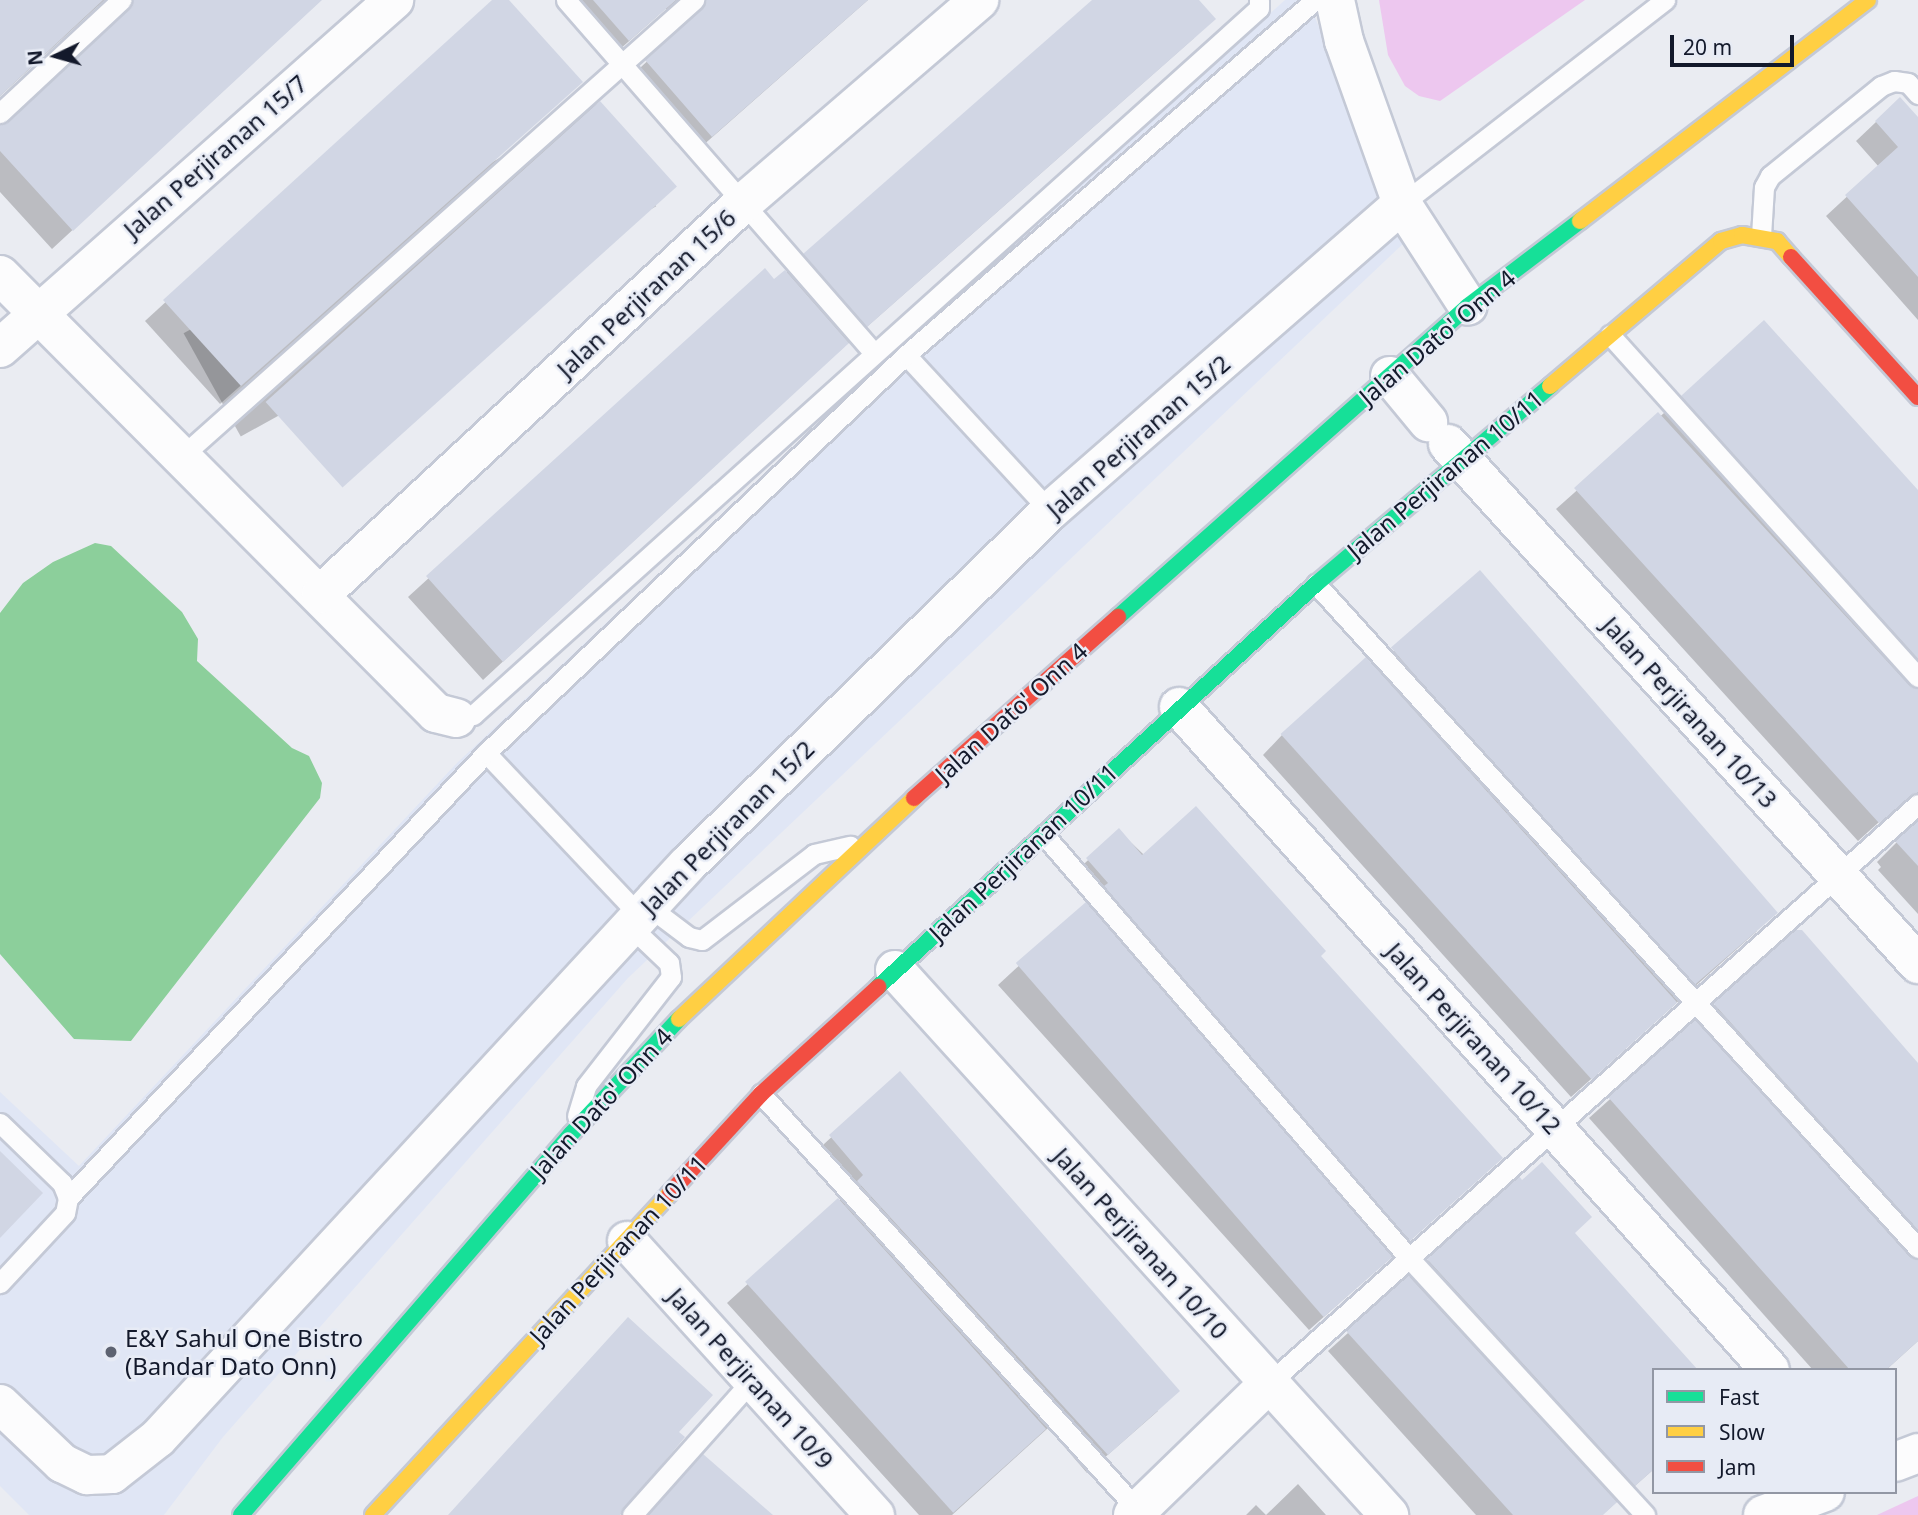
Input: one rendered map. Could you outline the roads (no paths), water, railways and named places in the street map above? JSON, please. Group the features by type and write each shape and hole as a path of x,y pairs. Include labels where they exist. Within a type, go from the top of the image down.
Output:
{"main road":[{"name":"Jalan Dato' Onn 4","path":"241,1515 571,1133 711,985 862,844 1468,306 1868,0"},
{"name":"Jalan Perjiranan 10/11","path":"373,1515 761,1094 1044,835 1179,707 1316,584 1446,442 1610,335 1721,241 1761,236"},
{"path":"1761,236 1777,241 1918,397"}],"street":[{"name":"Jalan Perjiranan 15/7","path":"0,348 36,312 394,0"},
{"name":"Jalan Perjiranan 15/6","path":"321,594 742,204 979,0"},
{"path":"1335,0 1344,41 1402,204 1468,306"},
{"name":"Jalan Perjiranan 15/2","path":"0,1404 62,1463 87,1475 112,1474 158,1437 639,915 1050,511 1402,204"},
{"path":"0,275 321,594 436,713 456,719"},
{"name":"Jalan Perjiranan 10/13","path":"1390,376 1446,442 1918,964"},
{"name":"Jalan Perjiranan 10/12","path":"1179,707 1768,1368"},
{"name":"Jalan Perjiranan 10/10","path":"895,970 1389,1515"},
{"name":"Jalan Perjiranan 10/9","path":"626,1241 875,1515"},
{"path":"1135,1513 1268,1384"},
{"path":"1897,1461 1918,1452"},
{"path":"1763,1515 1812,1500"}],"lane":[{"path":"0,113 121,0"},
{"path":"566,0 874,354"},
{"path":"183,456 694,0"},
{"path":"456,719 473,715 1259,8 1259,0"},
{"path":"0,1283 65,1213 68,1198 486,753 906,355 1315,0"},
{"path":"1402,204 1665,0"},
{"path":"1761,236 1764,187 1770,176 1881,86 1894,80 1908,83 1918,94"},
{"path":"1610,335 1918,677"},
{"path":"906,355 1050,511"},
{"path":"1316,584 1918,1248"},
{"path":"486,753 639,915 669,963 671,977 586,1086 571,1133"},
{"path":"1268,1384 1918,804"},
{"path":"1044,835 1409,1258 1645,1515"},
{"path":"639,915 702,940 814,854 862,844"},
{"path":"761,1094 1135,1513"},
{"path":"0,1123 62,1183 68,1198"},
{"path":"632,1515 753,1379"}],"place":[{"name":"E&Y Sahul One Bistro (Bandar Dato Onn)","path":"111,1352"}]}
